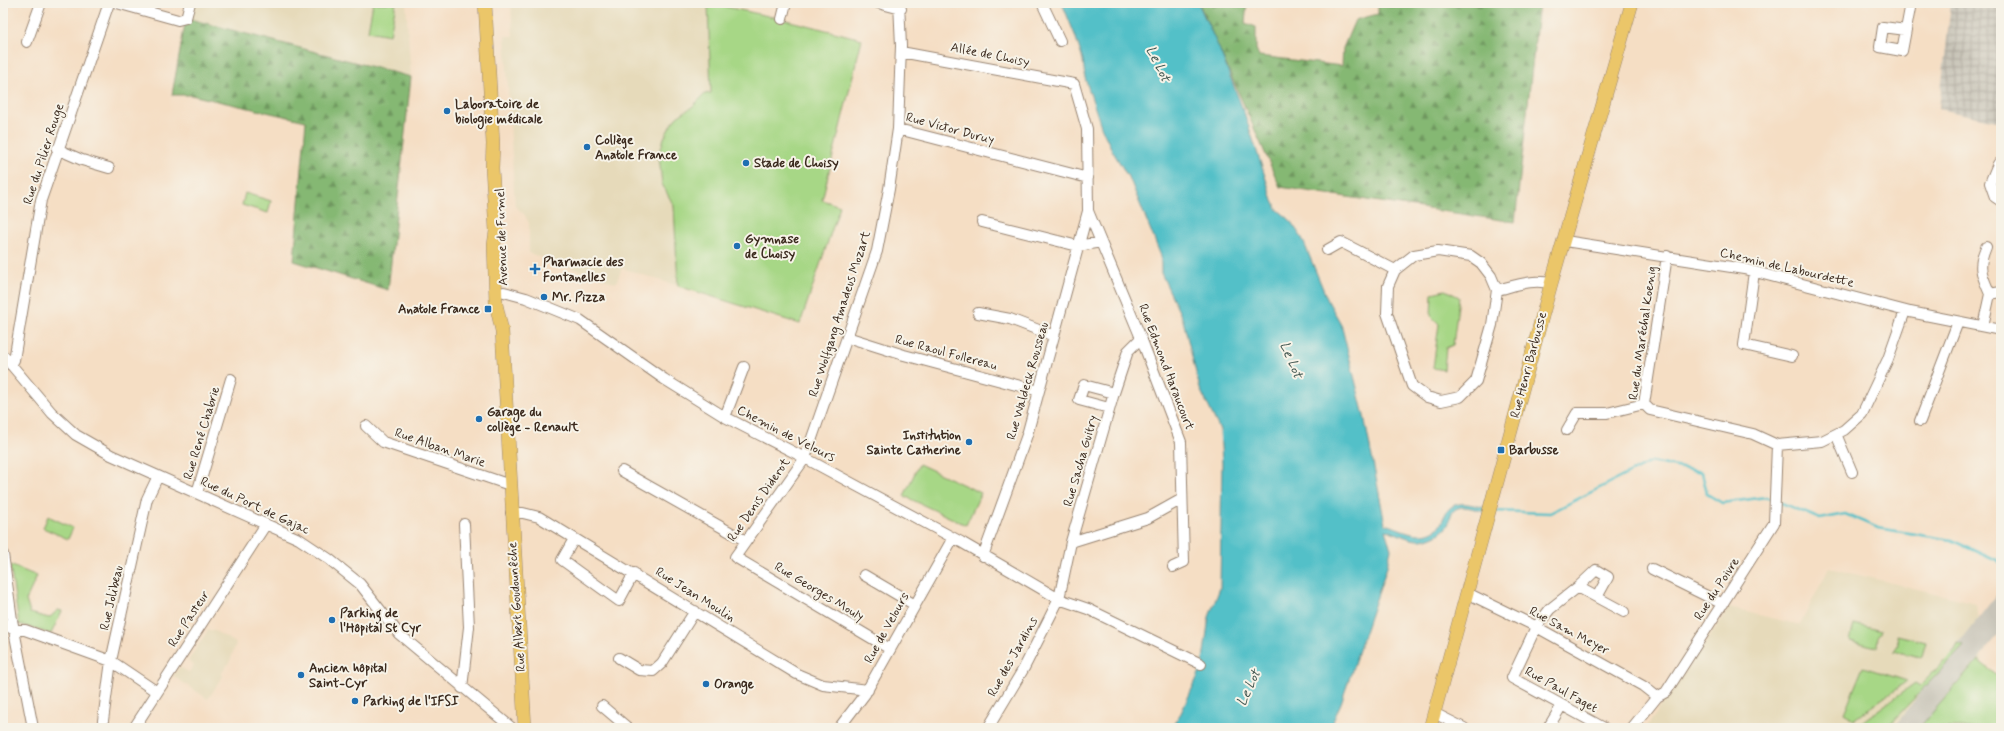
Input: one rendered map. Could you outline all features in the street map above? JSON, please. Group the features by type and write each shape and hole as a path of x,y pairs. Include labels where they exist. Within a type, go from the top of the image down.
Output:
{"main road":[{"name":"Avenue de Fumel","path":"485,3 493,144 492,168 496,231 494,244 500,292 496,304 502,331 510,485"},
{"name":"Rue Henri Barbusse","path":"1430,728 1551,284 1565,240 1632,3"},
{"name":"Rue Albert Goudounêche","path":"510,485 525,728"}],"street":[{"path":"27,42 41,3"},
{"name":"Rue du Pilier Rouge","path":"11,364 14,360 41,200 109,3"},
{"path":"117,3 178,20 186,18 190,3"},
{"path":"782,19 786,3"},
{"path":"878,3 900,6"},
{"path":"1042,3 1060,41"},
{"path":"1906,30 1911,3"},
{"name":"Rue Victor Duruy","path":"900,6 901,52 898,129 1088,178"},
{"name":"Allée de Choisy","path":"901,52 1074,84"},
{"name":"Rue Edmond Haraucourt","path":"1074,84 1087,129 1088,210 1141,338 1181,442 1184,562 1173,568"},
{"name":"Rue Wolfgang Amadeus Mozart","path":"805,458 877,251 889,189 898,129"},
{"path":"58,149 82,160 109,168"},
{"path":"1998,164 1990,183 1995,197 2001,201"},
{"name":"Rue Waldeck Rousseau","path":"983,556 1027,435 1088,210"},
{"path":"982,222 1078,246 1101,242"},
{"name":"Chemin de Labourdette","path":"1565,240 1667,256 1754,272 1905,311 2001,330"},
{"path":"1327,250 1341,242 1396,270"},
{"path":"1983,326 1990,294 1981,273 1981,260 1986,247"},
{"path":"1438,251 1462,254 1470,256 1481,263 1491,276 1497,290 1492,325 1476,381 1460,397 1441,401 1427,397 1412,386 1406,373 1387,313 1388,286 1396,270 1414,255 1438,251"},
{"name":"Rue du Maréchal Koenig","path":"1667,256 1644,404 1650,410 1753,434 1777,445 1822,441 1836,434 1862,414 1888,359 1905,311"},
{"path":"1754,272 1744,345 1792,356"},
{"path":"1497,290 1529,283 1540,282 1551,284"},
{"name":"Chemin de Velours","path":"500,292 526,298 580,320 664,379 724,417 805,458 953,538 1059,599 1088,609 1201,664"},
{"path":"1990,294 2001,292"},
{"path":"978,313 1010,319 1054,336"},
{"path":"1920,421 1958,322"},
{"name":"Rue Raoul Follereau","path":"847,337 904,355 1039,391"},
{"name":"Rue Sacha Guitry","path":"1059,599 1071,542 1114,393 1128,351 1141,338"},
{"name":"Rue du Port de Gajac","path":"3,355 52,413 76,435 111,455 299,539 360,584 399,634 462,688 512,728"},
{"path":"724,417 744,366"},
{"name":"Rue René Chabrie","path":"197,493 231,379"},
{"path":"1110,408 1079,400 1084,386 1114,393"},
{"path":"1567,430 1577,413 1607,413 1644,404"},
{"name":"Rue Alban Marie","path":"366,426 383,442 510,485"},
{"path":"1836,434 1852,472"},
{"name":"Rue du Poivre","path":"1632,728 1657,697 1666,692 1774,523 1777,445"},
{"name":"Rue Denis Diderot","path":"735,557 805,458"},
{"path":"622,471 746,541"},
{"name":"Rue Jolibeau","path":"102,728 111,661 147,499 158,476"},
{"path":"1071,542 1148,518 1182,499"},
{"name":"Rue Jean Moulin","path":"511,513 523,513 539,517 634,573 797,674 823,685 868,690"},
{"name":"Rue Pasteur","path":"134,728 266,524"},
{"path":"462,688 469,627 464,524"},
{"path":"574,538 562,560 619,601 634,573"},
{"name":"Rue de Velours","path":"839,728 868,690 953,538"},
{"path":"3,554 14,630 33,728"},
{"name":"Rue Georges Mouly","path":"735,557 890,649"},
{"path":"1652,569 1723,604"},
{"path":"1536,627 1550,609 1578,587 1596,570 1608,577 1597,597"},
{"path":"864,576 915,605"},
{"path":"1578,587 1624,612"},
{"name":"Rue Sam Meyer","path":"1467,593 1536,627 1643,686 1657,697"},
{"name":"Rue des Jardins","path":"988,728 1024,668 1059,599"},
{"path":"619,658 639,670 653,671 662,663 695,611"},
{"path":"3,623 14,630 24,630 111,661 158,692"},
{"name":"Rue Paul Faget","path":"1536,627 1512,678 1604,728"},
{"path":"1548,728 1562,705"},
{"path":"602,706 628,728"},
{"path":"1434,712 1464,728"}],"shaded area":[{"path":"194,3 406,3 411,77 191,19"},
{"name":"Collège Anatole France","path":"511,3 708,3 711,94 705,94 692,107 677,117 672,123 668,196 674,206 678,286 622,268 616,283 529,253 529,223 524,214 515,206 505,36 513,36"},
{"path":"1951,3 2001,3 2001,122 1939,109"},
{"path":"1829,568 1976,603 1982,663 2001,728 1646,728 1729,608 1800,625"},
{"path":"2001,589 2001,632 1919,728 1893,728"},
{"path":"208,630 215,631 236,643 230,661 221,674 223,676 208,699 173,676 179,667 189,672 194,665 188,661"}],"green space":[{"path":"373,3 396,3 390,35 368,31"},
{"name":"Stade de Choisy","path":"708,3 782,19 862,39 822,200 840,206 800,324 678,286 674,206 662,184 659,156 664,138 672,123 677,117 692,107 705,94 711,93"},
{"path":"1199,3 1247,3 1245,23 1256,27 1256,49 1259,56 1342,66 1343,48 1355,20 1378,14 1378,3 1539,3 1515,222 1280,187"},
{"path":"186,18 411,77 388,290 294,261 306,121 191,95 172,95"},
{"path":"245,193 271,201 268,213 242,205"},
{"path":"1445,290 1459,297 1453,345 1446,348 1444,370 1433,368 1439,324 1431,316 1432,293"},
{"path":"919,464 981,493 966,525 904,496"},
{"path":"48,516 73,528 68,539 43,528"},
{"path":"10,565 37,576 26,600 30,613 49,618 58,610 62,611 51,634 19,624"},
{"path":"1854,624 1881,631 1878,635 1877,647 1850,641"},
{"path":"1897,635 1926,642 1922,656 1920,657 1894,651 1898,645"},
{"path":"1958,644 1964,646 1886,728 1861,728 1863,721 1915,683 1920,686 1955,650"},
{"path":"1978,660 2001,679 2001,728 1919,728"},
{"path":"1863,667 1907,681 1854,719 1844,713"}],"water":[{"name":"Le Lot","path":"1062,3 1198,3 1219,48 1245,115 1273,201 1277,209 1289,219 1302,238 1328,301 1341,324 1364,416 1385,524 1412,533 1425,534 1439,527 1449,508 1454,505 1475,505 1486,508 1485,512 1464,507 1455,509 1452,512 1447,527 1444,530 1433,537 1421,540 1412,539 1385,530 1391,549 1386,570 1341,703 1330,728 1171,728 1181,713 1202,667 1209,617 1220,588 1222,463 1220,430 1200,389 1183,320 1161,273 1161,256 1131,182 1112,150 1102,129 1085,78 1083,60"}],"waterway":[{"path":"1493,511 1550,513 1651,462 1702,472 1707,494 1722,503 1766,497 1772,499"},
{"path":"1777,501 1820,519 1845,514 1878,528 1951,540 2001,563"}],"place":[{"name":"Laboratoire de biologie médicale","path":"447,111"},
{"name":"Collège Anatole France","path":"587,147"},
{"name":"Stade de Choisy","path":"746,163"},
{"name":"Gymnase de Choisy","path":"737,246"},
{"name":"Pharmacie des Fontanelles","path":"535,269"},
{"name":"Mr. Pizza","path":"544,297"},
{"name":"Anatole France","path":"488,309"},
{"name":"Garage du collège - Renault","path":"479,419"},
{"name":"Institution Sainte Catherine","path":"969,442"},
{"name":"Barbusse","path":"1501,450"},
{"name":"Parking de l'Hôpital St Cyr","path":"332,620"},
{"name":"Ancien hôpital Saint-Cyr","path":"301,675"},
{"name":"Orange","path":"706,684"},
{"name":"Parking de l'IFSI","path":"355,701"}]}
